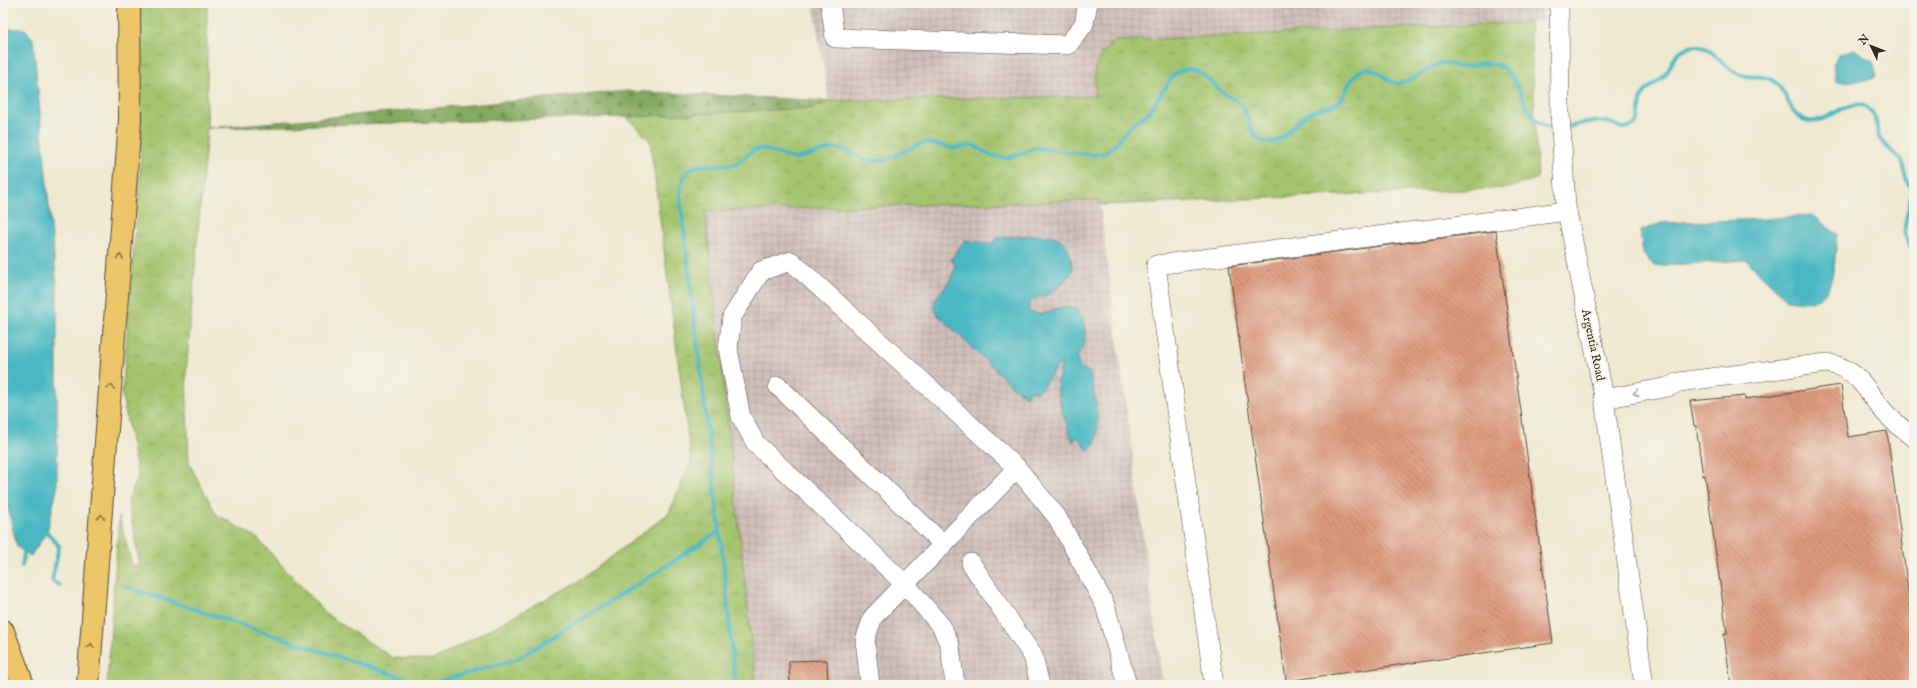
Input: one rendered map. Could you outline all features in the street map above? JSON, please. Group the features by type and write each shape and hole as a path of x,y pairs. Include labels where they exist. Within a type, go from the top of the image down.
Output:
{"highway":[{"path":"88,685 130,120 129,3"},
{"path":"3,632 23,685"}],"street":[{"path":"830,3 835,38 1068,45 1084,24 1088,3"},
{"name":"Argentia Road","path":"1559,3 1560,113 1567,211 1604,399 1644,685"},
{"path":"1214,685 1156,265 1567,211"},
{"path":"955,685 950,646 942,627 905,584 756,444 741,417 728,348 732,317 761,271 791,261 1017,468 1057,517 1105,605 1127,685"},
{"path":"1604,399 1668,387 1679,382 1821,363 1834,365 1848,370 1860,380 1898,426 1914,438"},
{"path":"778,386 943,544"},
{"path":"870,685 865,640 873,617 1017,468"},
{"path":"971,563 1033,656 1040,685"}],"shaded area":[{"path":"813,3 1540,3 1543,21 1114,41 1095,68 1095,96 829,101"},
{"path":"1099,200 1163,685 756,685 705,211"}],"green space":[{"path":"140,3 207,3 207,128 186,373 189,463 216,514 257,538 326,614 393,658 433,660 581,580 669,513 691,461 650,141 626,117 814,108 829,101 1095,96 1095,68 1104,51 1114,41 1530,22 1538,178 1510,188 1100,205 1099,200 705,211 756,685 107,685 119,516 132,566 140,565 128,501 138,476 122,395 141,158"},
{"path":"628,91 829,101 814,108 626,117 207,128"}],"water":[{"path":"10,29 25,29 33,39 57,289 57,489 47,532 30,557 17,547 3,488 3,31"},
{"path":"1854,49 1873,61 1877,76 1862,81 1836,82 1833,64 1838,55"},
{"path":"1812,215 1837,234 1835,262 1830,283 1826,292 1821,298 1810,302 1787,300 1746,260 1654,266 1643,254 1640,231 1661,223 1766,219"},
{"path":"1032,235 1051,236 1057,238 1066,245 1069,251 1073,270 1066,280 1053,292 1048,295 1037,297 1030,302 1028,311 1042,314 1058,308 1069,307 1077,310 1082,317 1085,328 1085,340 1082,350 1077,356 1079,366 1089,372 1096,401 1098,426 1093,446 1088,451 1080,439 1076,437 1073,443 1062,411 1057,384 1062,362 1037,392 1028,391 1027,395 1024,396 1023,392 1019,393 936,313 934,308 936,298 951,278 955,266 951,259 965,240 991,244 997,238"}],"building":[{"path":"1496,231 1553,643 1286,681 1229,266"},
{"path":"1841,385 1848,437 1887,431 1914,637 1914,685 1731,685 1724,634 1727,633 1705,475 1703,476 1696,426 1694,426 1690,401 1745,396 1745,399"},
{"path":"827,660 828,685 790,685 789,661"}],"waterway":[{"path":"1565,128 1591,122 1610,123 1624,128 1634,125 1639,118 1643,95 1647,89 1665,75 1677,54 1680,51 1693,46 1708,49 1731,70 1738,74 1743,76 1765,77 1775,82 1780,87 1793,110 1802,119 1817,121 1851,105 1859,105 1867,108 1874,116 1880,139 1904,166 1905,176 1911,192 1905,229 1908,243 1914,252"},
{"path":"735,685 725,577 680,196 681,184 690,170 705,165 735,165 752,151 761,148 795,159 833,148 845,150 866,161 885,160 924,142 954,148 973,145 992,156 1008,158 1035,148 1093,155 1104,153 1113,147 1131,125 1147,114 1173,76 1188,69 1195,69 1200,72 1222,92 1240,104 1245,111 1256,137 1266,142 1278,140 1307,114 1336,104 1342,98 1351,80 1361,70 1375,70 1390,81 1398,83 1414,78 1442,63 1448,63 1459,67 1484,64 1498,65 1506,70 1513,79 1529,110 1536,119 1545,126 1557,129"},
{"path":"427,685 517,659 653,575 719,531"},
{"path":"47,532 59,546 52,581 60,586"},
{"path":"22,566 24,553"},
{"path":"127,587 424,685"}]}
